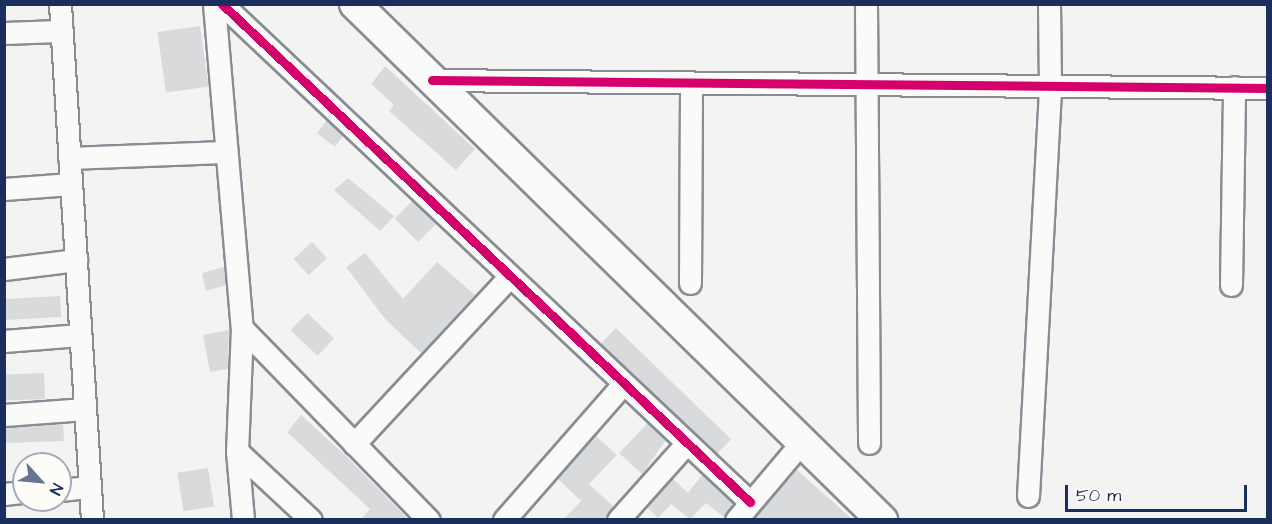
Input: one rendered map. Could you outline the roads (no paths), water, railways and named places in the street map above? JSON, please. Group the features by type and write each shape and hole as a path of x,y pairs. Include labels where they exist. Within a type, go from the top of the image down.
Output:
{"main road":[{"path":"356,4 882,519"}],"street":[{"path":"60,4 92,519"},
{"path":"214,4 224,152 242,328 237,450 243,519"},
{"path":"222,4 622,384 750,502"},
{"path":"866,4 869,443"},
{"path":"1028,496 1050,86 1049,4"},
{"path":"4,33 62,31"},
{"path":"432,80 1268,88"},
{"path":"690,283 691,82"},
{"path":"1231,285 1234,87"},
{"path":"69,158 224,152"},
{"path":"4,189 71,184"},
{"path":"4,269 76,260"},
{"path":"354,444 510,276"},
{"path":"242,328 429,519"},
{"path":"4,341 81,335"},
{"path":"504,519 622,384"},
{"path":"4,416 85,409"},
{"path":"736,519 802,442"},
{"path":"618,519 686,444"},
{"path":"237,450 311,519"},
{"path":"72,489 90,488"}]}
